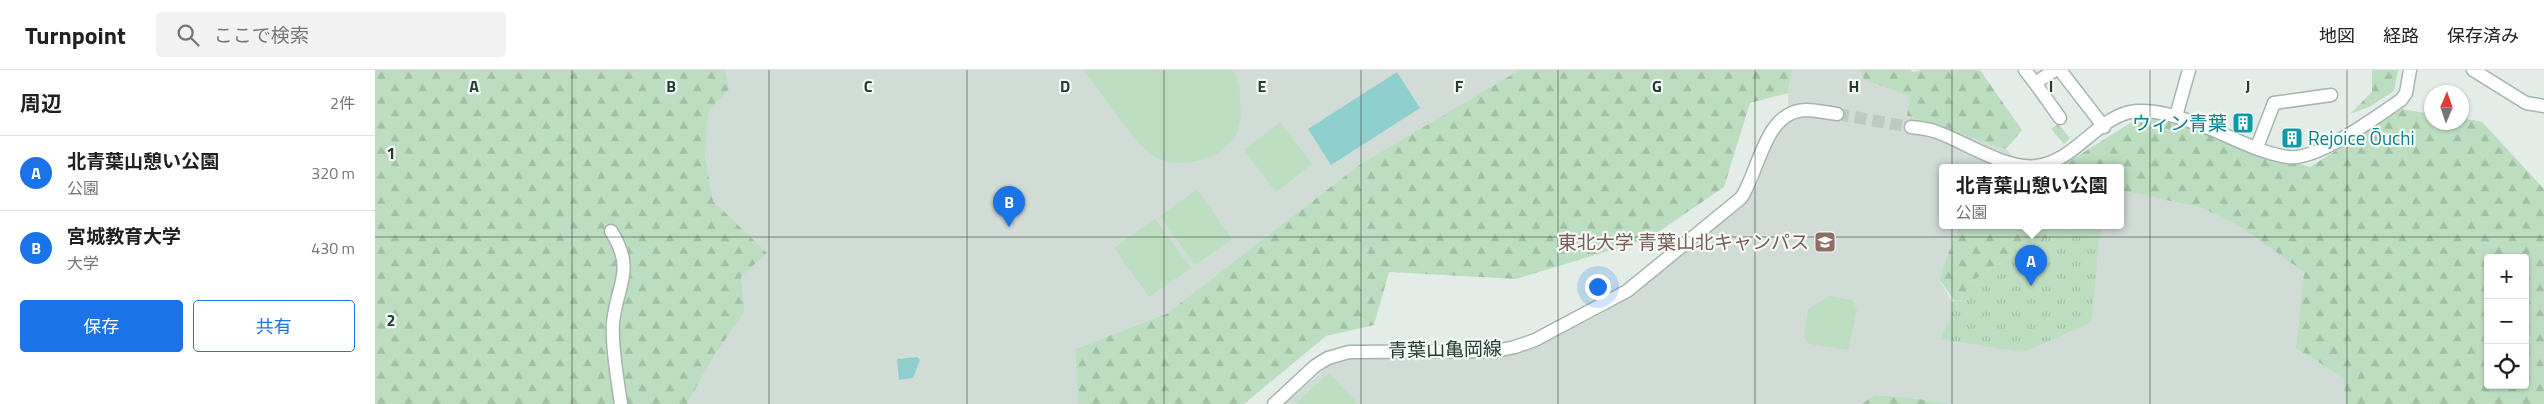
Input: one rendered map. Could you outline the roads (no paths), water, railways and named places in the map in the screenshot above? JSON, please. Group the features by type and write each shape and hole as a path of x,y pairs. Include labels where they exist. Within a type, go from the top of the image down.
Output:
{"street":[{"path":"2025,70 2060,118"},
{"path":"2035,83 2055,70"},
{"path":"2060,70 2103,126"},
{"path":"2176,116 2189,70"},
{"path":"2048,164 2063,157 2103,126 2120,116 2136,111 2176,116 2257,147 2289,157 2305,156 2324,149 2401,100 2406,93 2410,70"},
{"path":"2473,70 2525,103 2544,106"},
{"path":"2257,147 2274,103 2331,95"},
{"name":"青葉山亀岡線","path":"1274,404 1315,366 1327,358 1359,352 1476,352 1506,349 1535,340 1627,291 1741,198 1749,186 1770,132 1778,121 1789,114 1805,110 1837,114"},
{"path":"1911,127 1934,131 2011,164"},
{"path":"611,231 623,253 625,267 613,325 621,404"}],"water":[{"path":"1397,72 1420,108 1331,165 1308,129"},
{"path":"917,357 920,360 913,378 899,380 897,359"}],"tunnel":[{"path":"1837,114 1911,127"}],"place":[{"name":"ウィン青葉","path":"2243,123"},
{"name":"Rejoice Ōuchi","path":"2292,138"},
{"name":"宮城教育大学","path":"1009,227"},
{"name":"東北大学 青葉山北キャンパス","path":"1825,242"},
{"name":"北青葉山憩い公園","path":"2031,286"}]}
